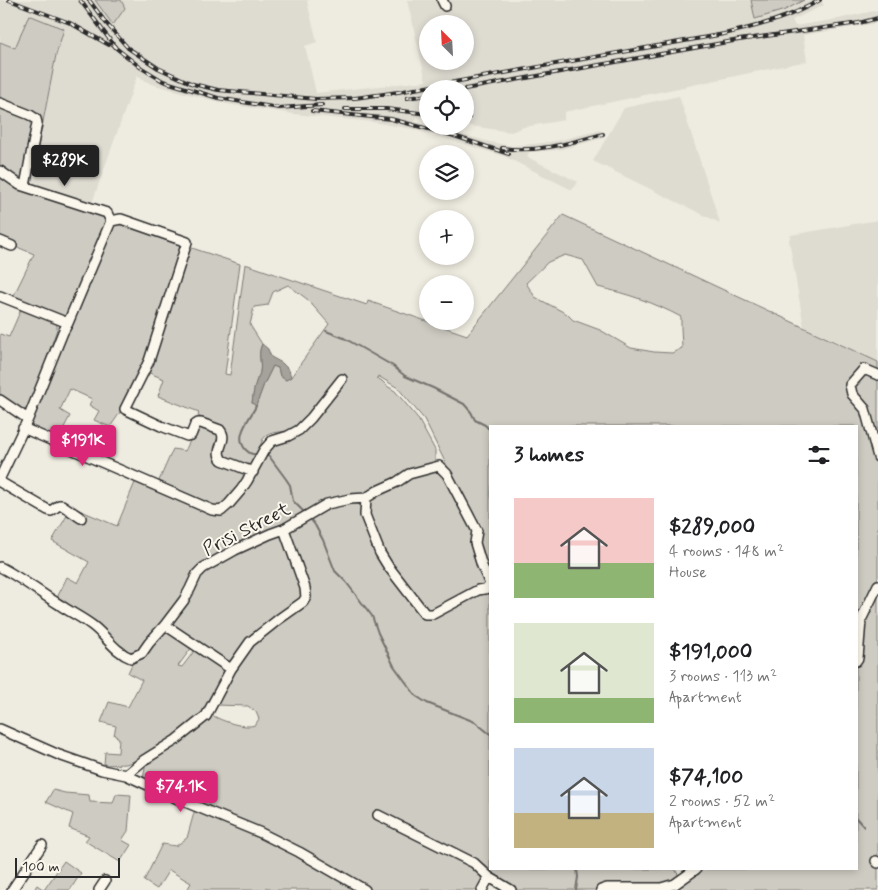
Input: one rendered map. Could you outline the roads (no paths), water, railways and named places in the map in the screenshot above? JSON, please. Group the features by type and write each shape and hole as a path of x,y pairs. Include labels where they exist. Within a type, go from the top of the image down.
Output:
{"street":[{"path":"0,104 36,119 37,123 24,186"},
{"path":"0,170 20,185 107,213 111,221 28,419 0,478"},
{"path":"111,221 121,219 187,242 149,361 125,409 187,436 191,435 195,425 198,423 220,430 224,436 219,452 222,460 252,472"},
{"path":"0,241 12,246"},
{"path":"0,296 68,323"},
{"path":"878,375 864,369 850,385 852,394 865,409 878,457"},
{"path":"23,428 212,510 221,511 241,490 264,450 272,441 299,430 342,380"},
{"path":"0,400 28,419"},
{"name":"Prisi Street","path":"0,568 89,623 101,632 114,647 125,656 131,658 142,653 148,643 165,625 184,600 196,574 203,568 235,550 284,529 327,504 366,498 409,474 440,466 447,474 477,531 475,543 489,584"},
{"path":"0,482 48,510 51,511 56,506 62,505 81,518"},
{"path":"366,498 365,514 380,553 425,614 433,614 478,590 489,586"},
{"path":"126,775 144,760 176,740 206,716 231,669 250,642 303,602 306,597 305,588 284,529"},
{"path":"858,658 861,620 878,585"},
{"path":"165,625 231,669"},
{"path":"0,729 59,755 102,770 126,775 178,799 261,833 299,852 365,890"},
{"path":"378,815 474,863 489,877 511,890"},
{"path":"12,890 42,846"},
{"path":"601,890 607,888 661,888 676,884 695,870"},
{"path":"482,890 489,877"},
{"path":"99,890 105,881"}],"waterway":[{"path":"326,331 344,338 393,366 405,376 464,404 475,420 489,429"},
{"path":"256,406 244,428 241,439 242,445 246,450 252,454 257,454"},
{"path":"269,456 290,485 293,501 303,511"},
{"path":"311,520 323,540 335,571 346,582 372,616 394,666 416,696 427,703 475,722 489,733"},
{"path":"858,820 864,827"},
{"path":"576,890 577,870"}],"railway":[{"path":"9,0 70,23 109,45"},
{"path":"80,0 116,48 140,67 163,81 218,98 279,108 322,105"},
{"path":"89,0 128,48 158,68 193,84 218,90 316,99 355,98 398,92 724,34 774,21 820,0"},
{"path":"474,87 739,40 859,23 878,18"},
{"path":"407,98 419,96"},
{"path":"345,109 386,109 419,113"},
{"path":"312,111 391,119 451,135 509,154"},
{"path":"502,148 540,148 566,144 603,134"}]}
